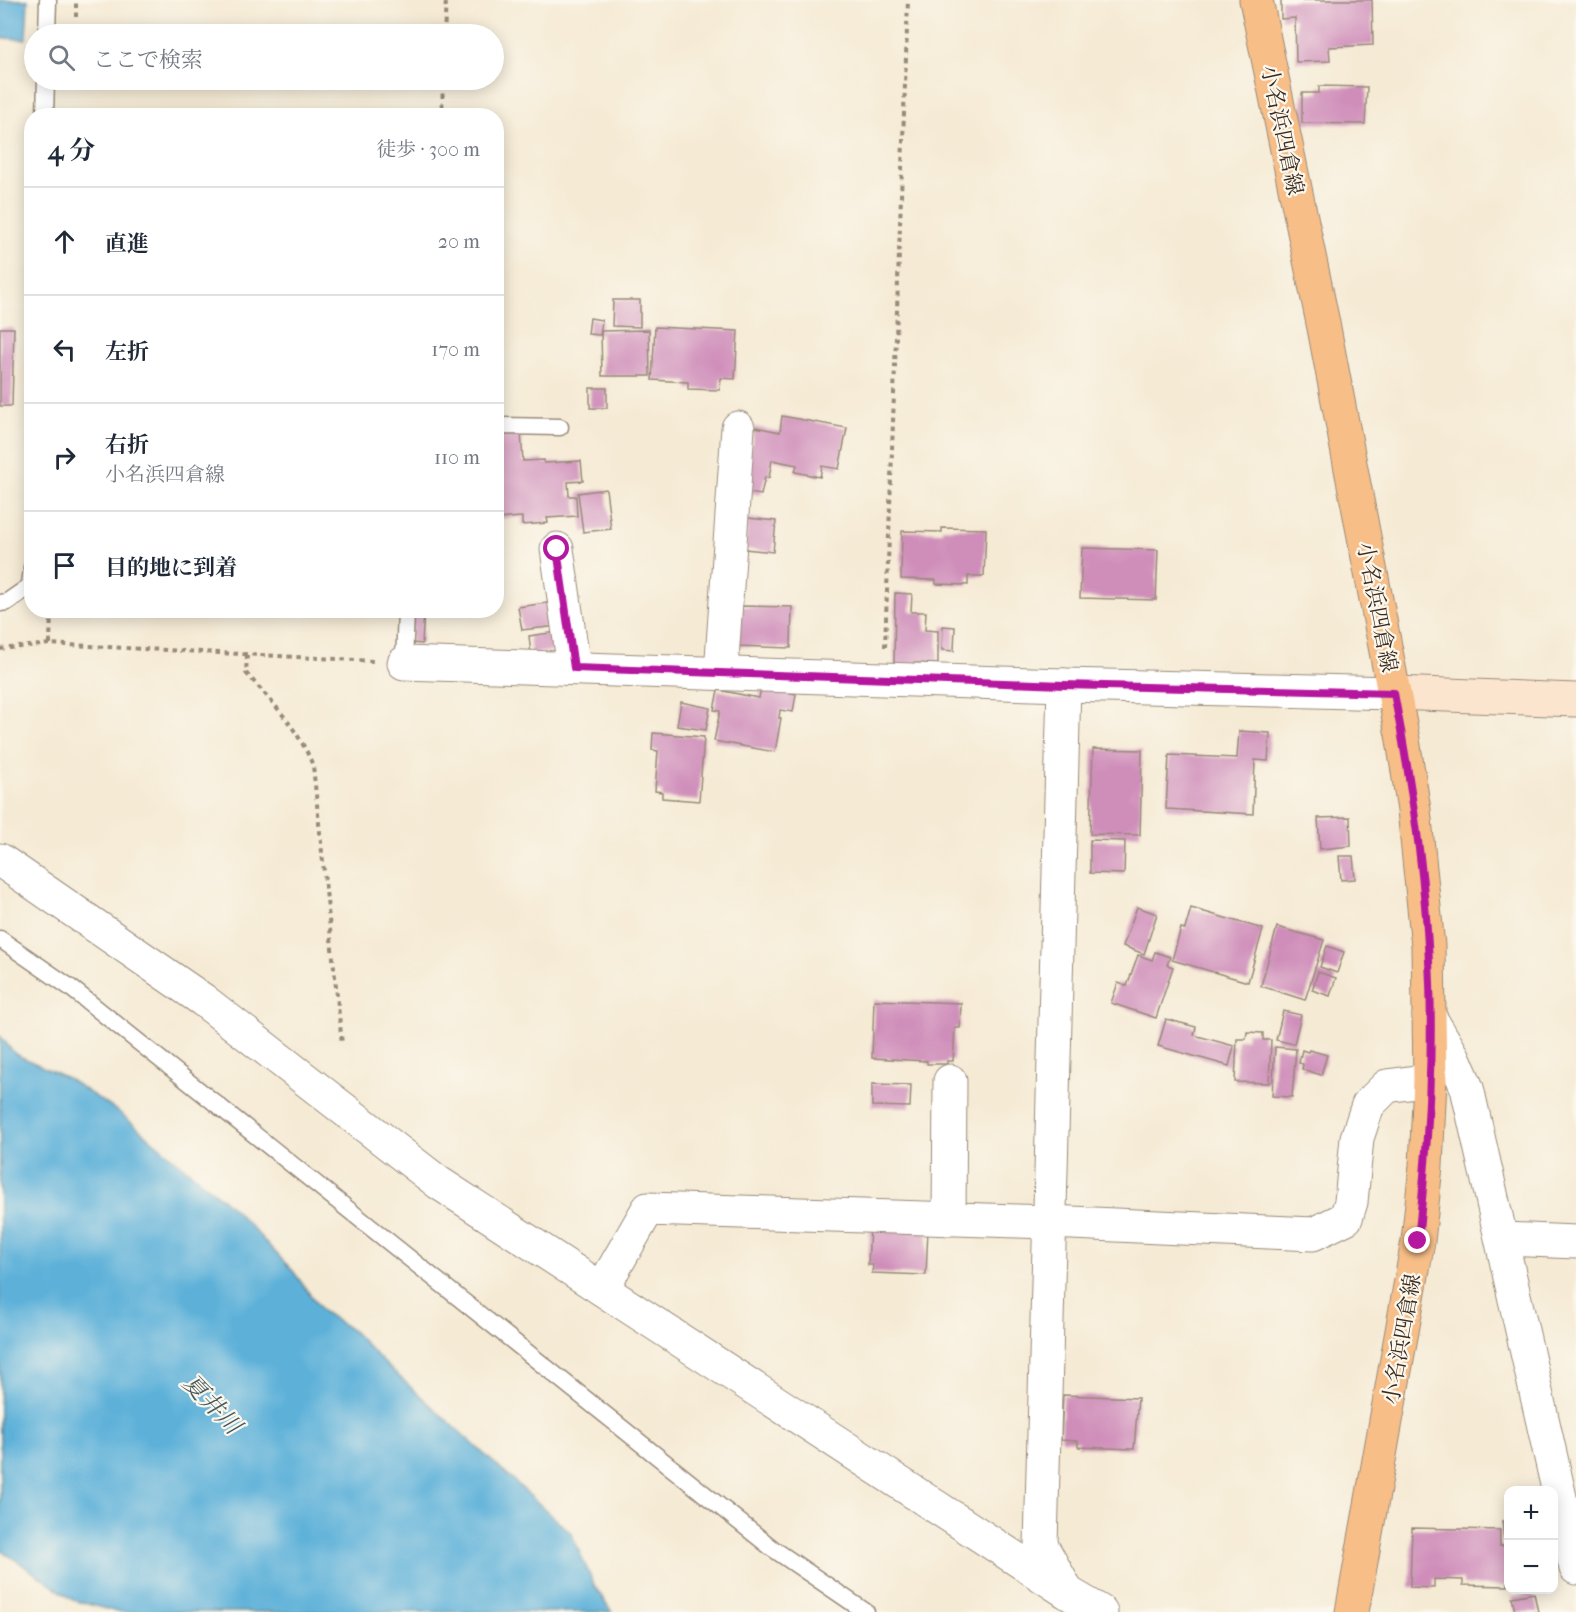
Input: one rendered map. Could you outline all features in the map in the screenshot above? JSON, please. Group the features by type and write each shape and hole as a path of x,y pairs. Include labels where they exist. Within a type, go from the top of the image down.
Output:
{"main road":[{"name":"小名浜四倉線","path":"1256,0 1324,328 1394,693 1414,810 1428,946 1430,1080 1426,1166 1418,1241 1352,1612"}],"street":[{"path":"721,673 738,428"},
{"path":"557,549 574,668"},
{"path":"404,663 1576,700"},
{"path":"1064,685 1041,1545 1067,1592"},
{"path":"0,860 203,1000 439,1183 1101,1612"},
{"path":"1429,1016 1454,1058 1467,1088 1576,1568"},
{"path":"602,1289 648,1209 1050,1222 1313,1234 1346,1218 1351,1202 1357,1138 1368,1105 1387,1086 1430,1080"},
{"path":"949,1219 950,1081"},
{"path":"1502,1239 1576,1242"}],"lane":[{"path":"47,24 48,0"},
{"path":"45,108 46,90"},
{"path":"504,426 560,427"},
{"path":"0,603 7,602 24,590"},
{"path":"404,663 406,618"},
{"path":"0,939 71,988 772,1548 866,1612"}],"path":[{"path":"445,24 446,0"},
{"path":"884,678 908,0"},
{"path":"441,108 442,90"},
{"path":"50,644 51,618"},
{"path":"0,649 50,644 404,663"},
{"path":"247,655 246,673 292,726 306,747 313,766 342,1044"}],"water":[{"path":"0,0 28,0 24,39 0,38"},
{"name":"夏井川","path":"0,1036 15,1054 67,1078 120,1113 233,1208 293,1271 322,1311 354,1332 381,1360 571,1533 595,1587 612,1612 117,1612 73,1600 0,1549"}],"building":[{"path":"1281,0 1372,0 1373,45 1329,47 1330,61 1296,62 1295,18 1281,19"},
{"path":"1319,86 1367,87 1365,124 1302,123 1302,93 1319,93"},
{"path":"613,300 640,300 640,327 612,326"},
{"path":"590,318 602,320 600,335 588,334"},
{"path":"655,327 738,331 735,379 721,378 720,390 688,389 688,382 652,380"},
{"path":"0,328 14,328 12,406 0,406"},
{"path":"649,330 650,376 602,376 601,331"},
{"path":"590,388 607,388 607,408 590,408"},
{"path":"782,416 847,428 839,469 822,466 820,477 795,472 797,465 772,460 769,478 765,477 761,495 743,492 755,427 780,432"},
{"path":"521,432 523,461 544,460 544,463 581,461 583,481 568,482 569,496 576,496 577,516 547,518 548,523 522,525 522,517 504,518 504,433"},
{"path":"606,489 611,529 583,532 578,493"},
{"path":"748,518 776,521 773,552 745,549"},
{"path":"942,528 986,529 984,576 968,576 968,585 936,584 936,580 901,579 902,531 942,532"},
{"path":"1082,548 1158,550 1156,600 1080,598"},
{"path":"895,593 912,594 911,612 926,612 925,630 938,631 938,664 913,663 913,668 894,668"},
{"path":"554,602 558,626 522,630 518,607"},
{"path":"739,606 792,607 791,648 738,646"},
{"path":"412,618 424,618 422,644 411,643"},
{"path":"943,626 955,627 954,651 942,650"},
{"path":"557,632 560,650 531,654 529,636"},
{"path":"761,687 796,694 793,712 780,710 779,718 781,718 775,752 714,741 720,711 714,710 718,690 759,698"},
{"path":"681,702 710,708 706,730 677,726"},
{"path":"1239,731 1270,733 1268,761 1255,760 1253,814 1166,809 1169,755 1237,758"},
{"path":"653,733 704,737 699,801 662,798 662,792 655,791 658,751 652,750"},
{"path":"1093,749 1142,750 1140,835 1090,834"},
{"path":"1350,817 1351,846 1320,849 1318,818"},
{"path":"1090,840 1125,841 1124,874 1090,873"},
{"path":"1339,856 1353,856 1355,879 1341,880"},
{"path":"1137,907 1157,914 1144,954 1123,946"},
{"path":"1191,908 1263,929 1248,982 1172,960 1181,928 1185,929"},
{"path":"1277,927 1324,940 1305,1000 1261,986"},
{"path":"1327,946 1344,952 1337,973 1320,967"},
{"path":"1155,952 1170,957 1167,965 1173,967 1156,1018 1111,1003 1118,983 1127,986 1138,955 1152,960"},
{"path":"1318,972 1336,978 1330,996 1312,990"},
{"path":"874,1000 961,1003 960,1028 955,1028 953,1061 947,1061 947,1064 927,1064 927,1061 872,1058"},
{"path":"1283,1011 1301,1015 1294,1044 1276,1040"},
{"path":"1166,1019 1196,1027 1194,1035 1234,1046 1229,1066 1158,1046"},
{"path":"1247,1032 1263,1033 1263,1040 1271,1040 1269,1083 1235,1082 1237,1039 1246,1039"},
{"path":"1275,1047 1296,1049 1292,1097 1272,1096"},
{"path":"1302,1050 1327,1055 1321,1075 1302,1069 1303,1064 1299,1063"},
{"path":"872,1084 911,1085 910,1107 872,1106"},
{"path":"870,1226 928,1228 926,1275 872,1273 873,1265 868,1265"},
{"path":"1063,1395 1138,1398 1134,1449 1078,1447 1078,1441 1061,1440"},
{"path":"1412,1528 1500,1530 1500,1546 1504,1546 1504,1586 1463,1585 1463,1580 1434,1579 1434,1588 1410,1587"},
{"path":"1534,1594 1538,1612 1515,1612 1512,1597"}],"route":[{"path":"557,549 574,668 1064,685 1394,693 1414,810 1428,946 1430,1080 1426,1166 1418,1241"}]}
